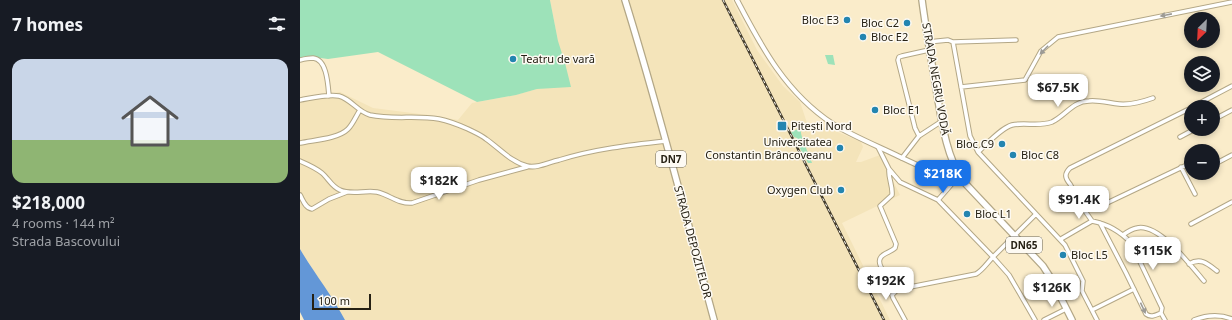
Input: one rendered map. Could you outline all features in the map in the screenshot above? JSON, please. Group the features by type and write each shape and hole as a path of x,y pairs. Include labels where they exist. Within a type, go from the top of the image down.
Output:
{"main road":[{"name":"STRADA DEPOZITELOR","path":"625,0 666,141 714,320"},
{"name":"STRADA NEGRU VODĂ","path":"922,0 929,50 942,121 952,160 962,180"},
{"name":"DN65","path":"962,180 1043,266 1052,280 1072,320"}],"street":[{"path":"737,0 769,60 791,87 816,111 833,123 878,147 947,177 962,180"},
{"path":"961,87 1024,80 1041,51 1058,37 1232,2"},
{"path":"928,42 948,40 953,42 1016,40"},
{"path":"953,42 970,136 978,152 1061,239 1068,249 1083,281 1082,291 1097,320"},
{"path":"919,136 914,128 898,60 899,57 902,56 929,50"},
{"path":"300,60 314,58 320,61 326,72 329,96"},
{"path":"1205,100 1232,86"},
{"path":"300,100 340,96 367,114 385,118 439,119 457,124 485,138 510,158 528,166"},
{"path":"978,152 1006,128 1012,125 1034,125 1052,122 1079,103 1094,101 1131,104 1144,102 1152,98"},
{"path":"300,143 331,137 342,133 348,129 360,110"},
{"path":"1220,116 1232,110"},
{"path":"1165,320 1161,313 1162,308 1131,243 1124,235 1100,223 1092,221 1076,198 1076,194 1065,176 1070,168 1184,111"},
{"path":"902,158 919,136 942,121"},
{"path":"1180,136 1184,134"},
{"path":"300,161 321,172 340,191 375,192 406,204 479,180 528,166 542,165 612,147 666,141"},
{"path":"878,147 889,169 900,182 938,200 993,257 1012,279 1035,320"},
{"path":"1220,161 1232,155"},
{"path":"947,177 955,166"},
{"path":"1076,194 1099,203 1107,203 1184,166"},
{"path":"1181,167 1195,194"},
{"path":"889,169 892,195 880,206 896,244 894,248 881,257 879,261 881,268 890,280 900,289"},
{"path":"938,200 951,185 954,179"},
{"path":"300,195 306,206 309,209 312,209 329,199 348,192"},
{"path":"1191,224 1232,202"},
{"path":"905,320 892,295 893,293 900,289 976,274 982,271 986,264 1014,234 1036,214"},
{"path":"1061,239 1092,221"},
{"path":"1100,223 1146,314 1152,316 1161,313"},
{"path":"1124,235 1136,228 1142,227 1151,230 1168,241 1204,281"},
{"path":"1189,264 1196,260 1217,271"},
{"path":"1092,310 1134,289"},
{"path":"1044,320 1066,310"},
{"path":"1194,320 1213,315 1232,319"}],"shaded area":[{"path":"550,0 732,0 757,50 783,86 800,102 811,135 826,127 861,142 863,147 856,162 861,162 880,155 900,195 842,223 890,320 345,320 300,249 300,98 340,92 373,108 458,120 472,103 552,87 558,41"}],"green space":[{"path":"300,0 550,0 558,41 571,87 537,89 516,95 477,102 378,52 328,59 313,57 300,58"},
{"path":"825,55 833,55 835,65 828,64"},
{"path":"807,125 808,128 801,131 801,134 812,163 808,163 796,141 797,138 794,137 791,132"}],"water":[{"path":"300,249 345,320 304,320 300,312"}],"railway":[{"path":"723,0 884,320"}],"place":[{"name":"Bloc E3","path":"847,20"},
{"name":"Bloc C2","path":"907,23"},
{"name":"Bloc E2","path":"863,37"},
{"name":"Teatru de vară","path":"513,59"},
{"name":"Bloc E1","path":"875,110"},
{"name":"Pitești Nord","path":"782,126"},
{"name":"Bloc C9","path":"1002,144"},
{"name":"Universitatea Constantin Brâncoveanu","path":"840,148"},
{"name":"Bloc C8","path":"1013,155"},
{"name":"Oxygen Club","path":"841,190"},
{"name":"Bloc L1","path":"967,214"},
{"name":"Bloc L5","path":"1063,255"}]}
